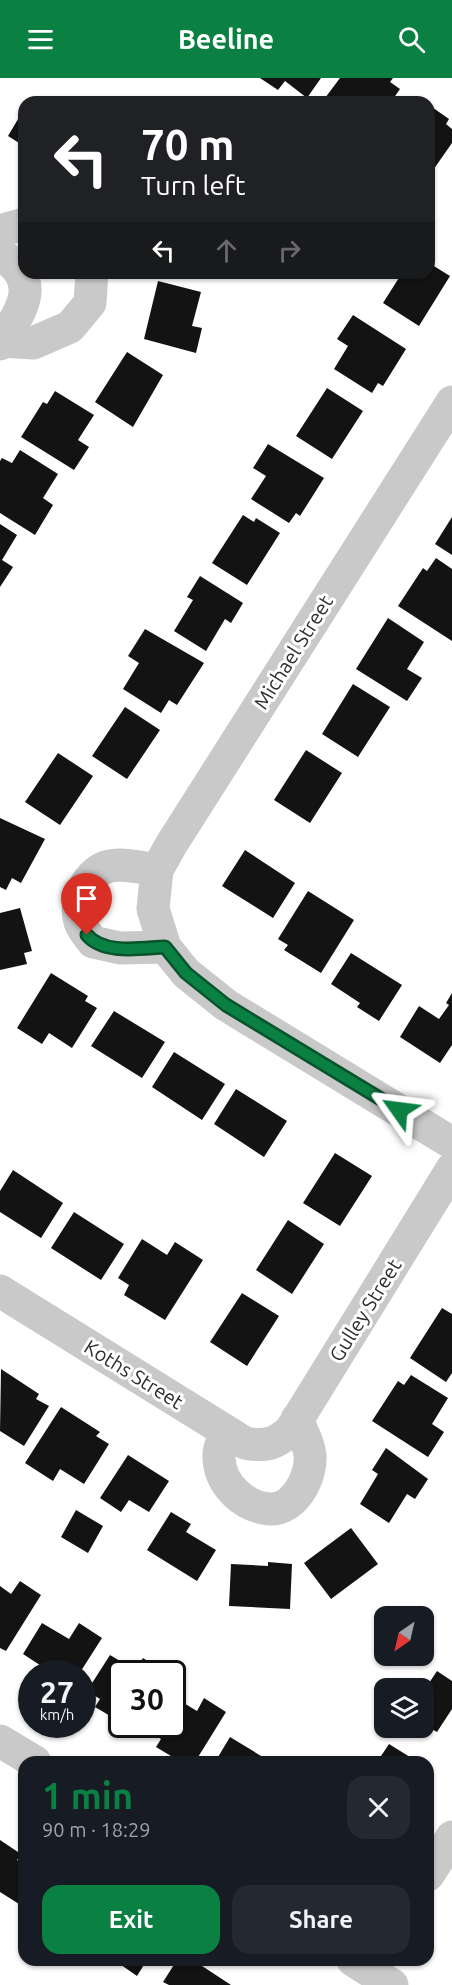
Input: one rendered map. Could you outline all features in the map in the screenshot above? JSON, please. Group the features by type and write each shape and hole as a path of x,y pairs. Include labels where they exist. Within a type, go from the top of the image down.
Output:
{"street":[{"path":"0,231 18,226"},
{"path":"0,254 18,269"},
{"path":"1,343 21,311 26,297 23,279"},
{"path":"1,343 33,343 70,327 90,303 92,279"},
{"name":"Michael Street","path":"165,947 153,909 157,870 452,402"},
{"path":"157,870 123,864 107,866 92,876 83,888 79,921 93,942 120,948 165,947 186,973 226,1005 452,1143"},
{"name":"Gulley Street","path":"271,1444 291,1430 452,1169"},
{"name":"Koths Street","path":"0,1291 245,1443 259,1446 271,1444"},
{"path":"226,1432 218,1456 221,1474 231,1491 253,1505 273,1509 291,1502 307,1481 310,1455 297,1419"},
{"path":"0,1741 25,1756"},
{"path":"434,1866 452,1837"}],"building":[{"path":"260,78 321,78 308,96 304,96 285,81 278,90"},
{"path":"340,78 393,78 390,82 400,89 395,96 326,96"},
{"path":"435,109 449,119 446,124 452,129 452,143 435,167"},
{"path":"18,119 18,142 8,136"},
{"path":"435,267 450,276 419,326 383,303 398,279 435,279"},
{"path":"158,281 201,292 192,326 202,328 196,353 144,339"},
{"path":"353,315 406,349 383,386 378,383 372,393 334,369 348,346 337,339"},
{"path":"127,352 163,375 133,427 95,402"},
{"path":"327,388 363,411 332,459 296,436"},
{"path":"55,391 94,415 78,440 89,447 74,470 21,437 43,402 47,404"},
{"path":"268,444 324,478 300,516 296,513 289,523 251,499 266,476 253,468"},
{"path":"20,450 58,474 43,498 53,505 35,535 0,513 0,461 2,458 12,463"},
{"path":"243,515 254,522 256,518 280,533 247,585 212,563"},
{"path":"452,517 452,555 435,544"},
{"path":"0,524 17,535 2,560 13,567 0,587"},
{"path":"436,558 452,569 452,641 398,606 423,568 427,571"},
{"path":"200,576 243,603 231,623 225,619 206,651 174,631 193,600 187,597"},
{"path":"388,618 424,642 407,669 422,678 407,701 356,669"},
{"path":"145,629 204,663 177,705 169,700 161,713 123,689 139,663 128,656"},
{"path":"353,684 390,707 358,757 322,734"},
{"path":"125,707 160,730 127,779 92,756"},
{"path":"306,750 342,773 310,823 274,800"},
{"path":"58,753 93,776 60,825 25,802"},
{"path":"0,818 45,839 21,883 12,878 6,890 0,887"},
{"path":"245,850 295,883 273,918 222,886"},
{"path":"308,891 354,920 321,973 284,950 288,945 278,939"},
{"path":"20,908 32,951 24,953 27,964 0,970 0,913"},
{"path":"351,953 402,985 379,1021 357,1007 360,1003 331,984"},
{"path":"51,973 88,996 85,1001 97,1008 72,1048 49,1033 42,1044 17,1028"},
{"path":"452,993 452,1045 440,1063 400,1037 419,1006 439,1019 449,1005 446,1003"},
{"path":"114,1011 165,1042 142,1078 91,1046"},
{"path":"174,1052 225,1084 202,1120 152,1087"},
{"path":"236,1089 287,1121 264,1157 214,1124"},
{"path":"335,1153 372,1176 340,1226 303,1203"},
{"path":"13,1170 63,1203 41,1238 0,1212 0,1191"},
{"path":"74,1212 124,1244 101,1280 51,1248"},
{"path":"288,1220 324,1244 292,1294 256,1270"},
{"path":"142,1239 167,1255 175,1242 203,1260 165,1320 124,1295 129,1285 118,1278"},
{"path":"242,1293 279,1316 247,1366 210,1342"},
{"path":"442,1308 452,1314 452,1373 446,1382 410,1358"},
{"path":"1,1369 39,1394 36,1399 49,1406 24,1446 0,1431"},
{"path":"411,1375 448,1398 432,1424 444,1432 428,1457 372,1421 398,1381 404,1385"},
{"path":"61,1407 100,1432 96,1436 109,1444 84,1484 60,1469 53,1481 25,1463"},
{"path":"386,1448 428,1479 415,1499 407,1494 389,1523 360,1504 378,1474 372,1470"},
{"path":"128,1455 169,1481 149,1512 129,1500 121,1512 100,1498"},
{"path":"76,1510 103,1526 88,1553 61,1537"},
{"path":"171,1512 191,1524 186,1532 216,1550 197,1581 147,1550"},
{"path":"351,1528 378,1564 331,1599 304,1563"},
{"path":"268,1562 292,1564 290,1609 229,1606 231,1564 268,1566"},
{"path":"20,1581 41,1595 6,1651 0,1648 0,1586 11,1594"},
{"path":"42,1623 69,1639 79,1623 102,1638 88,1660 32,1660 23,1654"},
{"path":"110,1655 118,1660 108,1660 108,1715 96,1708 100,1699 96,1697 96,1677"},
{"path":"437,1671 452,1681 452,1709 437,1732 434,1730 432,1678"},
{"path":"204,1698 226,1712 199,1756 171,1756 156,1747 160,1738 186,1738 186,1704 197,1711"},
{"path":"230,1737 261,1756 219,1756"},
{"path":"389,1744 408,1756 381,1756"},
{"path":"0,1840 18,1852 18,1903 0,1892"},
{"path":"123,1966 143,1966 137,1976"},
{"path":"173,1966 202,1966 231,1985 169,1985 163,1982"}],"route":[{"path":"87,935 93,942 120,948 165,947 186,973 226,1005 399,1110"}]}
